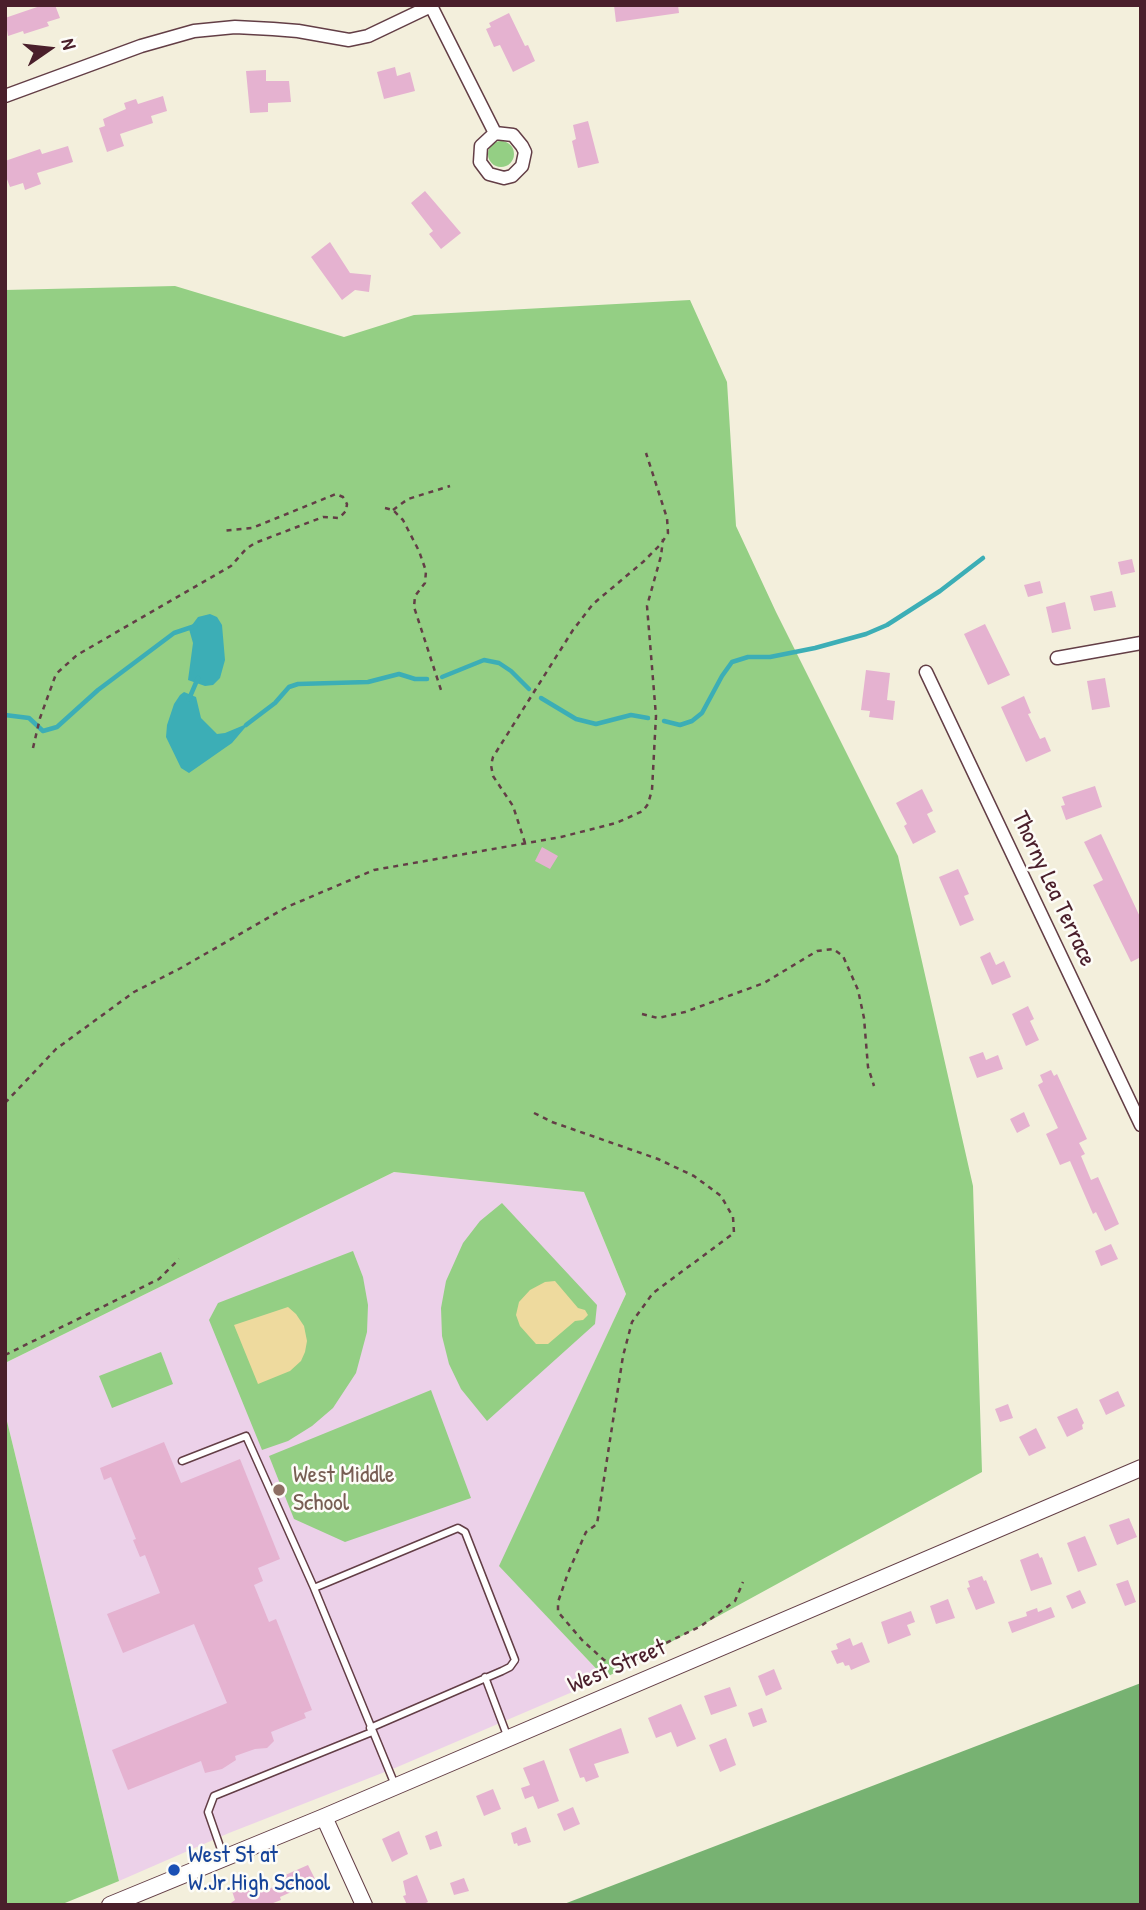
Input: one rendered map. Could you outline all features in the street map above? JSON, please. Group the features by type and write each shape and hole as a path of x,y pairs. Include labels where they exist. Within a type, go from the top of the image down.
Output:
{"street":[{"path":"5,96 149,44 194,31 235,27 273,29 349,40 368,36 432,6 495,134"},
{"path":"1057,658 1141,643"},
{"name":"Thorny Lea Terrace","path":"926,672 1141,1125"},
{"name":"West Street","path":"110,1905 324,1817 1141,1468"},
{"path":"324,1817 364,1905"}],"lane":[{"path":"182,1461 246,1436 314,1588 396,1786"},
{"path":"224,1858 208,1812 214,1796 371,1730 510,1667 515,1660 462,1529 314,1588"},
{"path":"485,1677 508,1738"}],"path":[{"path":"525,844 513,806 493,776 493,757 573,630 593,604 643,562 668,533 667,518 646,453"},
{"path":"393,510 408,499 450,486"},
{"path":"33,748 40,718 56,674 77,654 231,566 255,543 323,517 339,518 346,511 347,503 335,494 252,528 222,531"},
{"path":"385,508 393,510 403,520 426,571 425,583 415,596 414,607 442,693"},
{"path":"6,1102 56,1049 134,992 286,907 374,870 561,837 616,823 643,811 652,790 656,700 647,606 663,539"},
{"path":"642,1014 658,1018 685,1012 764,983 817,951 833,949 843,956 858,990 874,1086"},
{"path":"534,1113 552,1122 658,1159 694,1176 721,1196 733,1217 734,1233 653,1293 632,1322 623,1356 597,1524 586,1532 568,1573 558,1602 558,1612 604,1660 631,1661 701,1626 735,1601 743,1582"},
{"path":"5,1355 159,1279 179,1259"}],"shaded area":[{"name":"West Middle School","path":"394,1172 584,1192 626,1294 500,1566 605,1678 395,1768 229,1833 119,1881 5,1413 5,1363"}],"green space":[{"path":"501,141 510,145 514,154 510,163 501,167 492,163 488,154 492,145"},
{"path":"175,286 344,337 414,315 690,300 727,382 736,526 898,856 973,1186 982,1472 605,1678 499,1566 626,1294 584,1192 394,1172 5,1363 5,290"},
{"path":"502,1203 597,1305 595,1324 487,1421 461,1389 449,1364 442,1336 441,1308 446,1281 463,1243 480,1221"},
{"path":"353,1251 363,1277 368,1305 367,1332 356,1373 333,1408 312,1426 288,1441 262,1450 209,1320 218,1303"},
{"path":"161,1352 173,1384 112,1408 99,1376"},
{"path":"431,1390 471,1498 345,1542 294,1519 269,1456"},
{"path":"5,1413 119,1881 60,1905 5,1905"},
{"path":"1141,1683 1141,1905 564,1904"}],"sand":[{"path":"555,1281 578,1308 585,1310 588,1315 583,1320 575,1321 548,1344 536,1344 520,1326 516,1315 519,1302 530,1290 545,1282"},
{"path":"288,1307 304,1326 307,1341 305,1352 301,1361 290,1371 258,1384 234,1325"}],"water":[{"path":"210,614 217,617 222,625 225,660 220,678 213,685 205,686 188,680 193,643 189,629 198,617"},
{"path":"184,692 196,697 201,718 217,734 249,723 232,743 189,773 181,768 166,737 174,704"}],"building":[{"path":"43,5 55,5 60,18 47,22 49,26 8,36 5,18"},
{"path":"614,5 678,5 679,13 616,22"},
{"path":"509,13 535,61 513,72 500,45 494,47 486,29 491,27 489,23"},
{"path":"395,67 397,76 410,72 415,91 384,99 377,72"},
{"path":"266,70 266,81 289,81 291,102 268,103 268,112 250,113 246,71"},
{"path":"163,96 167,111 151,116 153,123 120,134 124,146 107,152 99,128 105,126 103,119 126,109 124,103 136,99 138,104"},
{"path":"588,121 599,163 578,168 572,141 576,139 573,125"},
{"path":"68,146 73,162 37,173 41,184 25,190 23,183 10,187 5,174 5,161 40,149 42,154"},
{"path":"425,191 461,233 441,249 429,234 433,231 411,203"},
{"path":"330,242 350,273 371,275 369,292 355,290 342,300 311,257"},
{"path":"1132,559 1135,572 1121,575 1118,562"},
{"path":"1040,581 1043,593 1028,597 1024,585"},
{"path":"1112,591 1116,607 1094,611 1090,596"},
{"path":"1065,602 1071,629 1052,633 1046,607"},
{"path":"985,624 1010,675 988,685 964,634"},
{"path":"866,670 890,673 887,700 895,701 893,720 869,717 870,711 861,710"},
{"path":"1105,678 1110,707 1092,710 1087,681"},
{"path":"1024,696 1031,713 1028,714 1040,739 1045,737 1051,751 1026,762 1001,707"},
{"path":"1095,786 1102,807 1066,820 1061,806 1065,805 1062,797"},
{"path":"922,789 933,811 927,814 936,832 913,844 904,826 907,824 896,803"},
{"path":"1101,834 1141,919 1141,957 1131,962 1093,885 1103,880 1084,842"},
{"path":"542,847 558,856 550,869 535,861"},
{"path":"958,869 969,894 964,896 974,920 960,926 939,877"},
{"path":"990,952 996,965 1004,961 1011,977 992,985 980,957"},
{"path":"1028,1006 1034,1019 1030,1021 1039,1040 1026,1046 1012,1014"},
{"path":"983,1052 986,1060 998,1055 1003,1069 977,1078 969,1057"},
{"path":"1051,1070 1054,1076 1057,1074 1087,1139 1079,1143 1085,1154 1081,1156 1091,1180 1098,1177 1119,1224 1105,1231 1096,1212 1093,1214 1070,1161 1060,1165 1046,1134 1058,1128 1038,1085 1043,1082 1040,1075"},
{"path":"1024,1112 1030,1126 1017,1133 1010,1119"},
{"path":"1111,1244 1118,1259 1101,1266 1095,1251"},
{"path":"1118,1391 1125,1406 1106,1415 1099,1400"},
{"path":"1008,1404 1013,1418 1000,1422 995,1409"},
{"path":"1077,1408 1084,1423 1083,1429 1067,1437 1057,1417"},
{"path":"1036,1428 1046,1448 1029,1456 1019,1437"},
{"path":"164,1442 181,1483 240,1459 280,1559 258,1568 263,1581 254,1585 269,1622 276,1619 312,1710 304,1713 306,1718 271,1732 274,1741 267,1748 235,1756 236,1760 222,1769 205,1773 201,1761 128,1790 112,1750 227,1703 194,1624 123,1653 107,1614 160,1593 145,1555 140,1557 133,1540 136,1539 111,1477 104,1480 100,1468"},
{"path":"1129,1518 1137,1537 1117,1545 1109,1525"},
{"path":"1085,1536 1097,1565 1078,1572 1067,1543"},
{"path":"1038,1553 1052,1584 1031,1591 1020,1560"},
{"path":"982,1576 995,1603 976,1610 967,1588 970,1587 968,1581"},
{"path":"1128,1580 1136,1602 1125,1606 1116,1584"},
{"path":"1080,1590 1086,1603 1072,1609 1066,1596"},
{"path":"948,1599 955,1618 936,1624 930,1606"},
{"path":"1051,1607 1055,1617 1012,1633 1008,1622 1027,1616 1026,1612 1037,1608 1038,1612"},
{"path":"911,1611 915,1622 907,1625 911,1635 888,1644 881,1622"},
{"path":"850,1638 853,1646 862,1642 870,1662 851,1670 849,1665 845,1666 843,1662 837,1664 831,1651 838,1649 836,1644"},
{"path":"774,1669 782,1689 766,1696 758,1676"},
{"path":"730,1687 737,1706 711,1715 704,1696"},
{"path":"681,1704 696,1739 677,1747 671,1732 656,1738 648,1718"},
{"path":"762,1708 767,1722 753,1727 748,1713"},
{"path":"621,1728 629,1753 594,1764 599,1777 586,1782 584,1777 580,1778 569,1749"},
{"path":"726,1738 736,1765 720,1772 709,1745"},
{"path":"544,1760 559,1801 538,1809 533,1796 525,1799 521,1788 530,1785 523,1768"},
{"path":"493,1789 501,1809 484,1816 476,1796"},
{"path":"573,1807 580,1824 564,1831 557,1814"},
{"path":"526,1827 531,1842 518,1846 517,1843 514,1844 511,1833"},
{"path":"399,1831 408,1854 392,1862 382,1839"},
{"path":"437,1831 442,1846 430,1850 425,1836"},
{"path":"308,1865 316,1881 280,1897 281,1900 268,1905 228,1905 235,1900 232,1891 251,1884 255,1893 286,1883 283,1876"},
{"path":"417,1875 428,1902 407,1905 403,1896 406,1895 403,1881"},
{"path":"464,1878 469,1891 454,1895 450,1883"}],"waterway":[{"path":"664,721 680,725 692,721 702,713 732,662 748,657 770,657 815,648 866,634 887,625 940,591 983,558"},
{"path":"5,715 29,718 43,731 57,727 98,690 174,633 195,626"},
{"path":"442,677 484,660 499,663 529,689"},
{"path":"246,725 275,703 289,687 298,684 368,682 399,674 415,679 427,679"},
{"path":"189,699 198,678"},
{"path":"541,698 576,719 596,724 631,715 648,718"}],"place":[{"name":"West Middle School","path":"279,1490"},
{"name":"West St at W.Jr.High School","path":"174,1870"}]}
